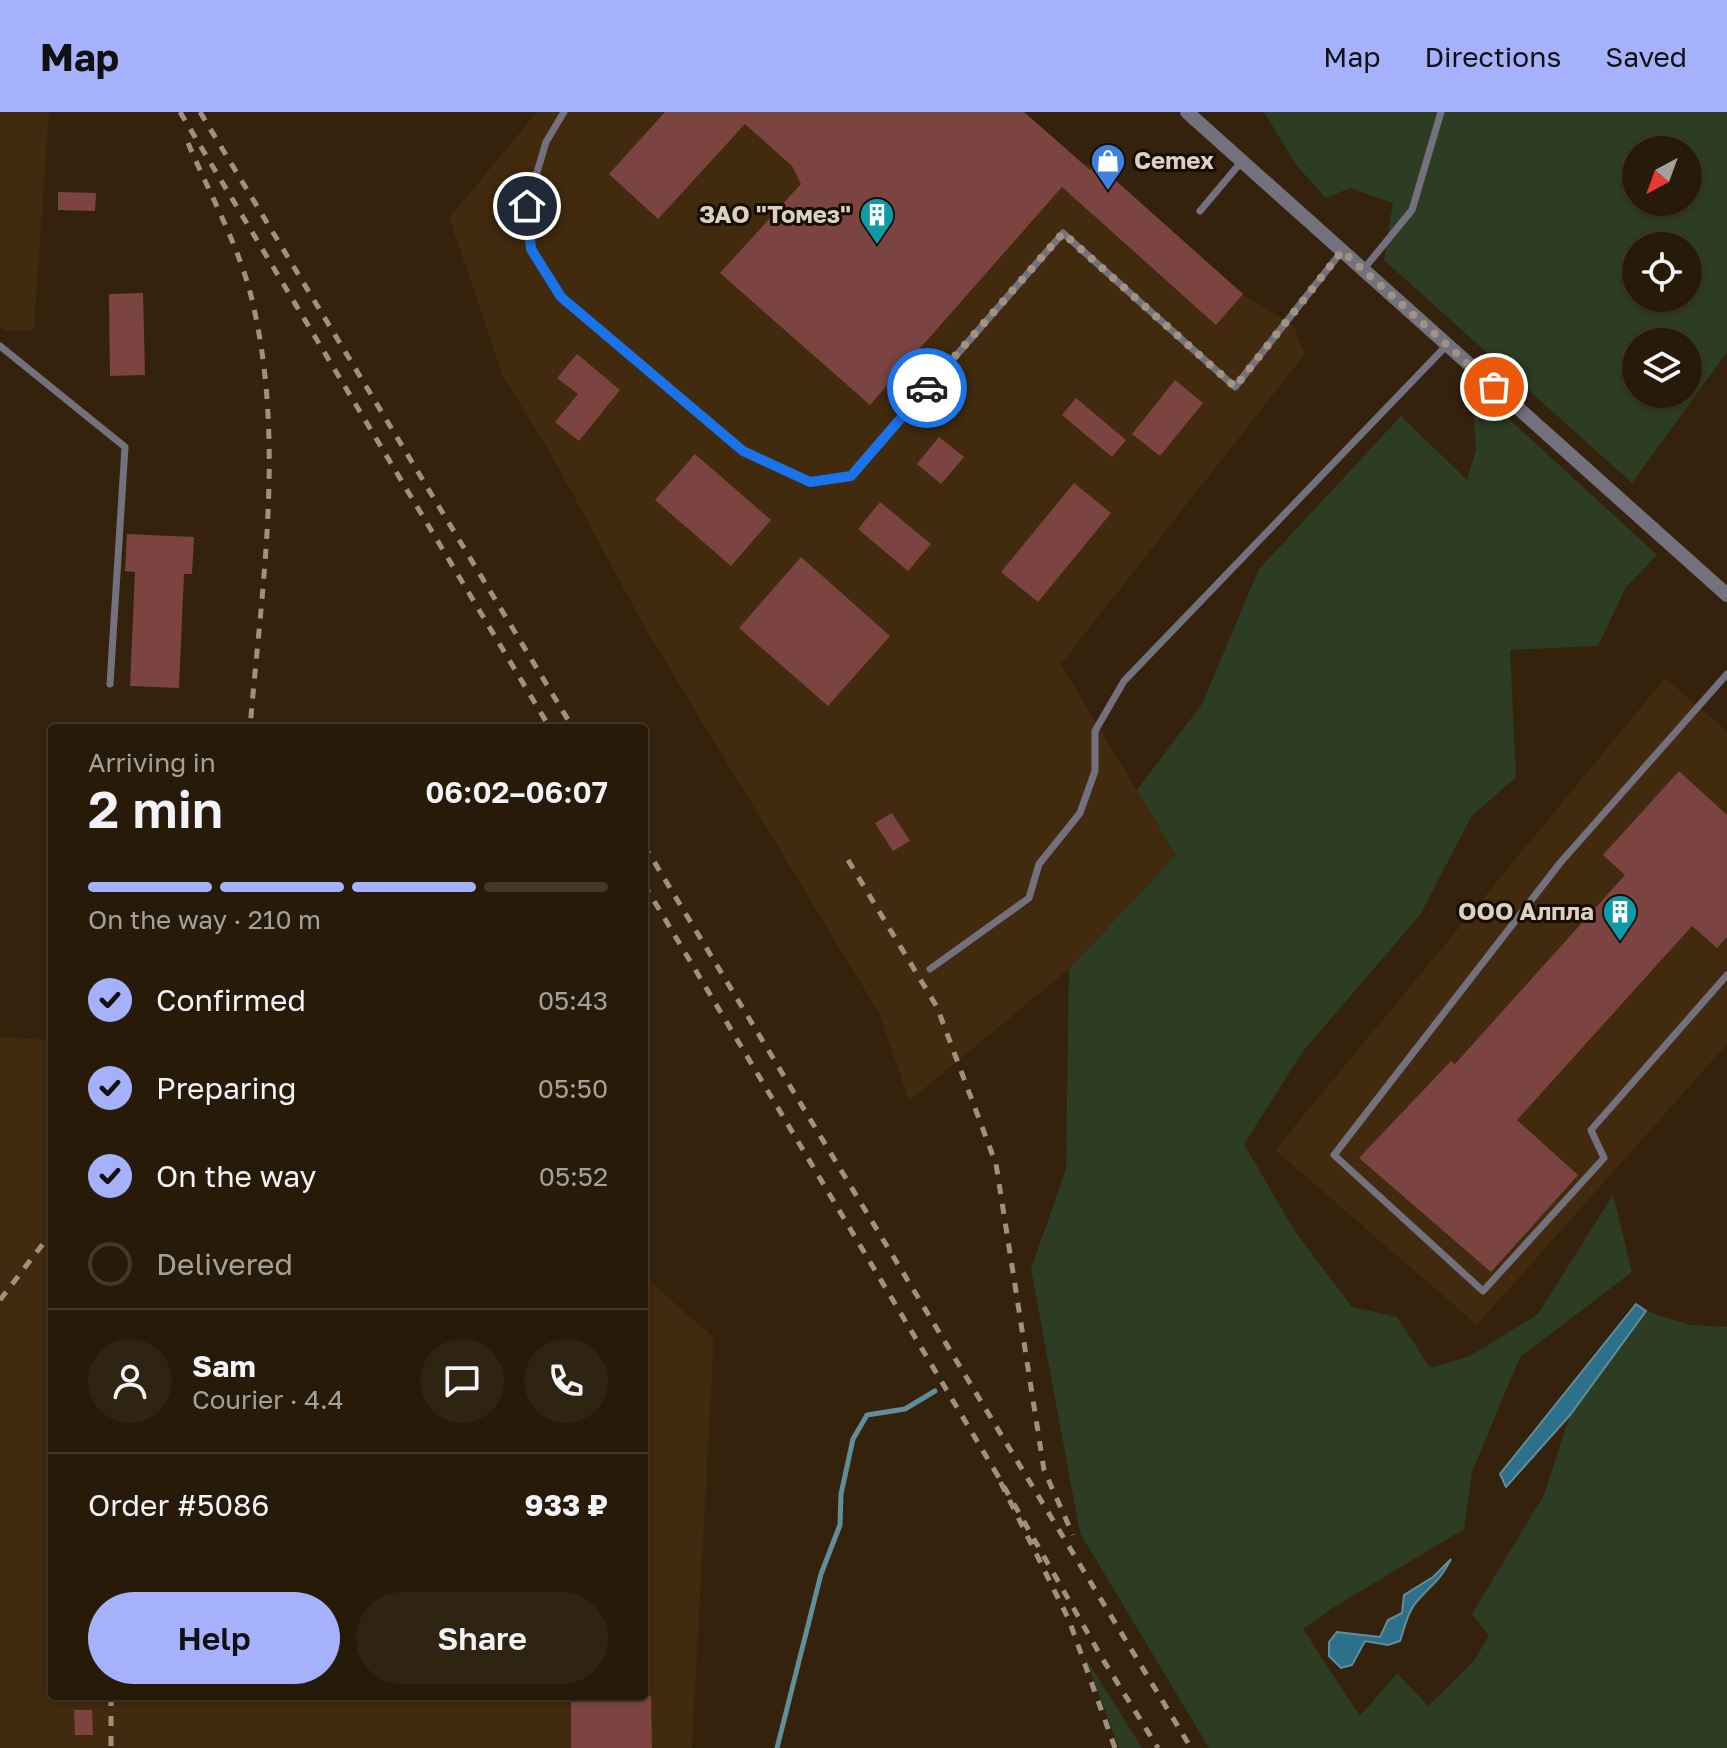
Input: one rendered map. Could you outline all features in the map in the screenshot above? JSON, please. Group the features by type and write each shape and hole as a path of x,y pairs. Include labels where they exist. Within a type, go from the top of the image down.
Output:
{"street":[{"path":"1187,112 1727,595"}],"lane":[{"path":"564,112 546,142 527,206 531,249 561,297 743,451 810,482 851,476 1063,233 1235,387 1342,251"},
{"path":"1363,270 1412,210 1441,112"},
{"path":"1200,211 1242,161"},
{"path":"930,969 1029,898 1039,864 1080,813 1095,771 1095,731 1124,681 1447,345"},
{"path":"0,346 125,447 110,684"},
{"path":"1727,674 1560,863 1334,1155 1483,1291 1604,1158 1591,1130 1727,975"}],"shaded area":[{"path":"0,112 49,112 34,330 5,331 0,327"},
{"path":"537,112 1024,112 1083,164 1096,163 1243,294 1293,325 1305,354 1061,664 1176,855 1069,969 909,1101 879,1013 645,628 557,465 503,376 449,218"},
{"path":"1665,678 1727,731 1727,1044 1477,1325 1275,1150"},
{"path":"0,1037 48,1040 48,1700 648,1700 648,1280 714,1338 692,1748 0,1748"}],"green space":[{"path":"1264,112 1727,112 1727,352 1702,386 1702,328 1622,328 1622,408 1686,408 1632,483 1384,260 1393,203 1350,188 1326,198 1297,166"},
{"path":"1472,385 1657,555 1626,587 1598,646 1510,650 1516,777 1471,817 1420,915 1304,1050 1244,1144 1294,1230 1352,1307 1397,1317 1430,1368 1470,1356 1538,1314 1613,1195 1632,1272 1520,1357 1472,1472 1464,1529 1303,1629 1360,1716 1397,1673 1428,1706 1473,1662 1489,1636 1472,1614 1544,1495 1570,1415 1646,1311 1690,1325 1727,1327 1727,1748 1209,1748 1080,1533 1031,1269 1066,1169 1069,969 1176,855 1137,790 1202,704 1259,569 1401,416 1467,480 1476,450"},
{"path":"1085,1657 1142,1748 1119,1748"}],"water":[{"path":"1636,1304 1646,1311 1570,1415 1506,1487 1500,1474"},
{"path":"1451,1559 1412,1608 1400,1641 1388,1645 1365,1641 1352,1665 1341,1668 1329,1656 1329,1642 1337,1632 1380,1637 1388,1620 1402,1613 1404,1595 1433,1577"}],"building":[{"name":"ЗАО \"Томез\"","path":"665,112 1024,112 1090,170 1096,163 1243,294 1216,325 1062,187 870,405 720,273 801,184 792,166 745,124 658,219 609,174"},
{"path":"58,192 96,193 95,211 58,210"},
{"path":"143,293 145,375 110,376 109,294"},
{"path":"577,354 620,390 579,441 555,422 578,394 557,378"},
{"path":"1175,380 1203,403 1160,456 1132,434"},
{"path":"1076,398 1126,440 1112,457 1062,415"},
{"path":"939,437 964,457 941,484 917,464"},
{"path":"695,454 771,520 731,566 655,500"},
{"path":"1074,483 1111,513 1038,602 1001,572"},
{"path":"880,502 931,544 908,571 858,529"},
{"path":"127,534 194,537 192,574 184,574 179,688 130,686 135,572 125,571"},
{"path":"801,557 890,636 828,706 739,628"},
{"path":"1679,771 1727,815 1727,937 1717,948 1692,926 1517,1120 1578,1175 1491,1272 1359,1158 1451,1061 1455,1064 1625,875 1603,855"},
{"path":"892,813 910,841 893,851 875,823"},
{"path":"651,1696 652,1748 571,1748 571,1700 648,1700"},
{"path":"74,1710 92,1710 93,1735 75,1735"}],"waterway":[{"path":"777,1748 821,1574 840,1525 841,1494 853,1439 867,1415 905,1409 935,1391"}],"railway":[{"path":"180,112 548,724"},
{"path":"200,112 571,724"},
{"path":"188,143 229,233 249,288 267,397 268,507 250,724"},
{"path":"648,852 1191,1748"},
{"path":"848,860 937,1007 996,1164 1044,1470 1073,1535"},
{"path":"648,891 995,1471"},
{"path":"0,1300 48,1237"},
{"path":"1115,1748 1069,1620 995,1471 1102,1658 1158,1748"},
{"path":"111,1700 111,1748"}],"way so far":[{"path":"927,388 1063,233 1235,387 1342,251 1494,387"}],"place":[{"name":"Cemex","path":"1108,192"},
{"name":"ЗАО \"Томез\"","path":"877,246"},
{"name":"ООО Алпла","path":"1620,943"}],"route":[{"path":"527,206 531,249 561,297 743,451 810,482 851,476 927,388"}]}
